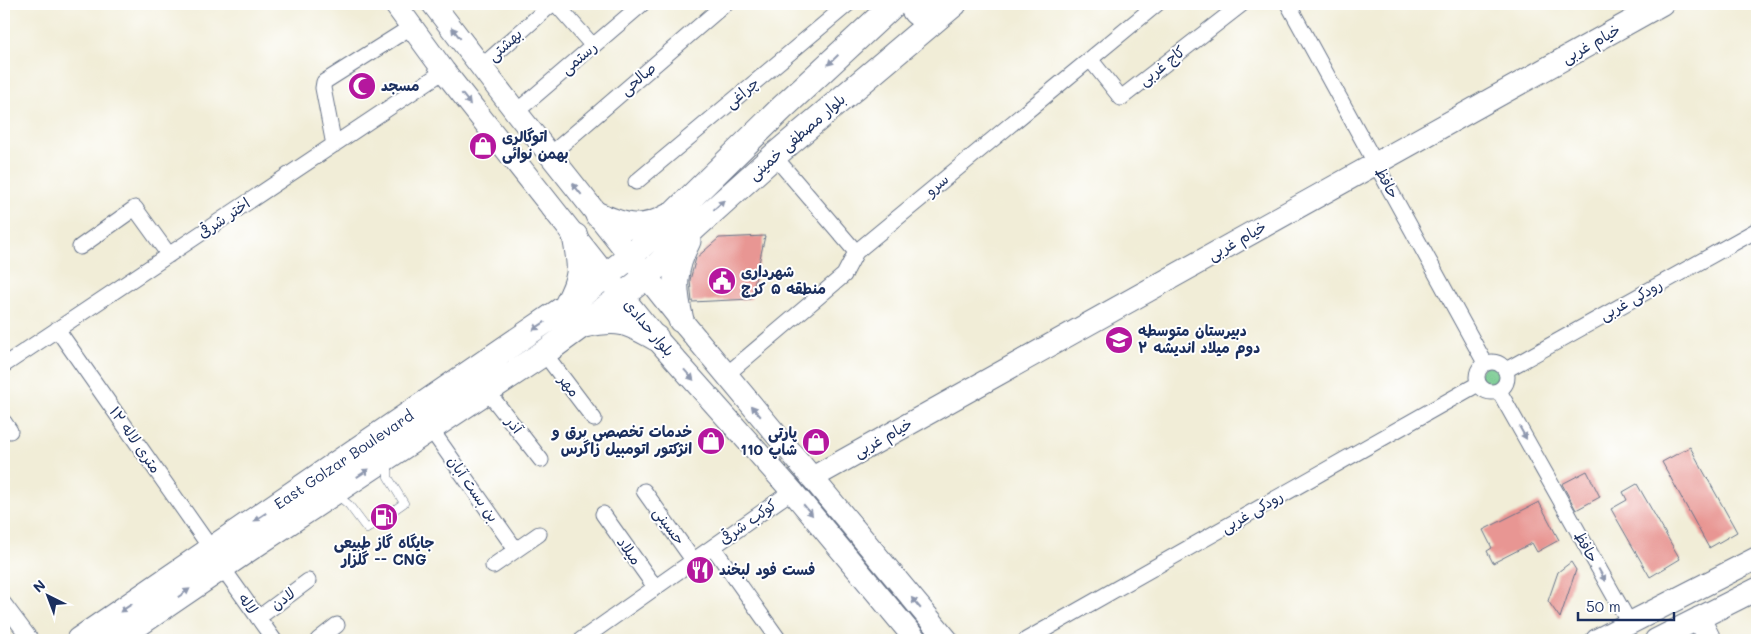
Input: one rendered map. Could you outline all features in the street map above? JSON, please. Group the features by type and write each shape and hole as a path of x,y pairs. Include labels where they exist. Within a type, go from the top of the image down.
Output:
{"main road":[{"name":"بلوار حدادی","path":"395,4 444,71 656,338 792,491 916,640"},
{"name":"بلوار حدادی","path":"433,4 516,112 632,256 680,320 947,640"},
{"name":"بلوار مصطفی خمینی","path":"622,296 647,276 687,219 781,109 894,4"},
{"path":"912,4 913,10 917,15 926,17 947,9"},
{"name":"خیام غربی","path":"812,478 1662,4"},
{"name":"بلوار مصطفی خمینی","path":"606,276 774,156 947,9"},
{"path":"858,36 867,33 881,33 886,36 890,41 891,47 882,63"},
{"path":"598,215 619,225 639,227 658,222 687,219 676,268 676,299 680,320"},
{"path":"575,236 580,274 574,316 616,320 630,324 656,338"},
{"name":"East Golzar Boulevard","path":"79,640 217,558 333,493 544,353 606,276"},
{"name":"East Golzar Boulevard","path":"115,640 217,558 574,316 622,296"},
{"path":"1597,640 1757,558"},
{"path":"1656,640 1757,588"},
{"path":"1699,618 1710,640"}],"street":[{"name":"بهشتی","path":"482,67 552,4"},
{"path":"556,4 593,46"},
{"name":"رستمی","path":"516,112 642,4"},
{"name":"صالحی","path":"551,154 726,4"},
{"name":"چراغی","path":"636,182 848,4"},
{"name":"سرو","path":"726,375 844,275 856,252 1157,4"},
{"name":"کاج غربی","path":"1090,59 1121,98 1242,4"},
{"name":"حافظ","path":"1288,4 1485,363"},
{"path":"334,145 323,88 324,82 411,27"},
{"name":"اختر شرقی","path":"4,365 444,71"},
{"path":"774,156 856,252"},
{"path":"80,247 136,208 169,255"},
{"name":"رودکی غربی","path":"1506,370 1757,230"},
{"name":"۱۲ متری لاله","path":"57,329 217,558"},
{"name":"مهر","path":"544,353 594,419"},
{"path":"1485,363 1498,363 1506,370 1506,384 1499,391 1489,392 1478,384 1476,374 1485,363"},
{"name":"رودکی غربی","path":"1026,640 1478,384"},
{"name":"آذر","path":"487,391 541,460"},
{"name":"حافظ","path":"1499,391 1630,624"},
{"name":"بن بست آبان","path":"430,428 516,550"},
{"name":"حسینی","path":"644,491 693,560"},
{"name":"کوکب شرقی","path":"581,640 600,635 655,588 792,491"},
{"name":"میلاد","path":"604,514 655,588"},
{"path":"493,566 539,534"},
{"path":"713,546 780,640"},
{"name":"لاله","path":"217,558 271,639"},
{"name":"لادن","path":"258,618 308,580"},
{"path":"4,604 31,640"},
{"path":"318,640 338,625"}],"lane":[{"path":"333,493 350,505 367,529 404,503 388,477 388,456"}],"green space":[{"path":"1492,364 1501,368 1505,377 1501,386 1492,390 1483,386 1479,377 1483,368"}],"building":[{"name":"شهرداری منطقه ۵ کرج","path":"765,236 751,299 692,302 690,280 696,258 719,238"},
{"path":"1690,447 1737,532 1709,548 1662,462"},
{"path":"1587,471 1600,497 1576,510 1562,484"},
{"path":"1637,484 1680,559 1650,577 1611,509 1627,500 1623,492"},
{"path":"1539,502 1559,540 1537,552 1532,543 1493,563 1487,551 1492,548 1483,530"},
{"path":"1571,562 1576,570 1560,618 1548,601 1558,572"}],"place":[{"name":"مسجد","path":"362,86"},
{"name":"اتوگالری بهمن نوائی","path":"483,146"},
{"name":"شهرداری منطقه ۵ کرج","path":"722,281"},
{"name":"دبیرستان متوسطه دوم میلاد اندیشه ۲","path":"1119,340"},
{"name":"خدمات تخصصی برق و انژکتور اتومبیل زاگرس","path":"711,441"},
{"name":"پارتی شاپ 110","path":"816,442"},
{"name":"جایگاه گاز طبیعی گلزار -- CNG","path":"384,517"},
{"name":"فست فود لبخند","path":"700,570"}]}
